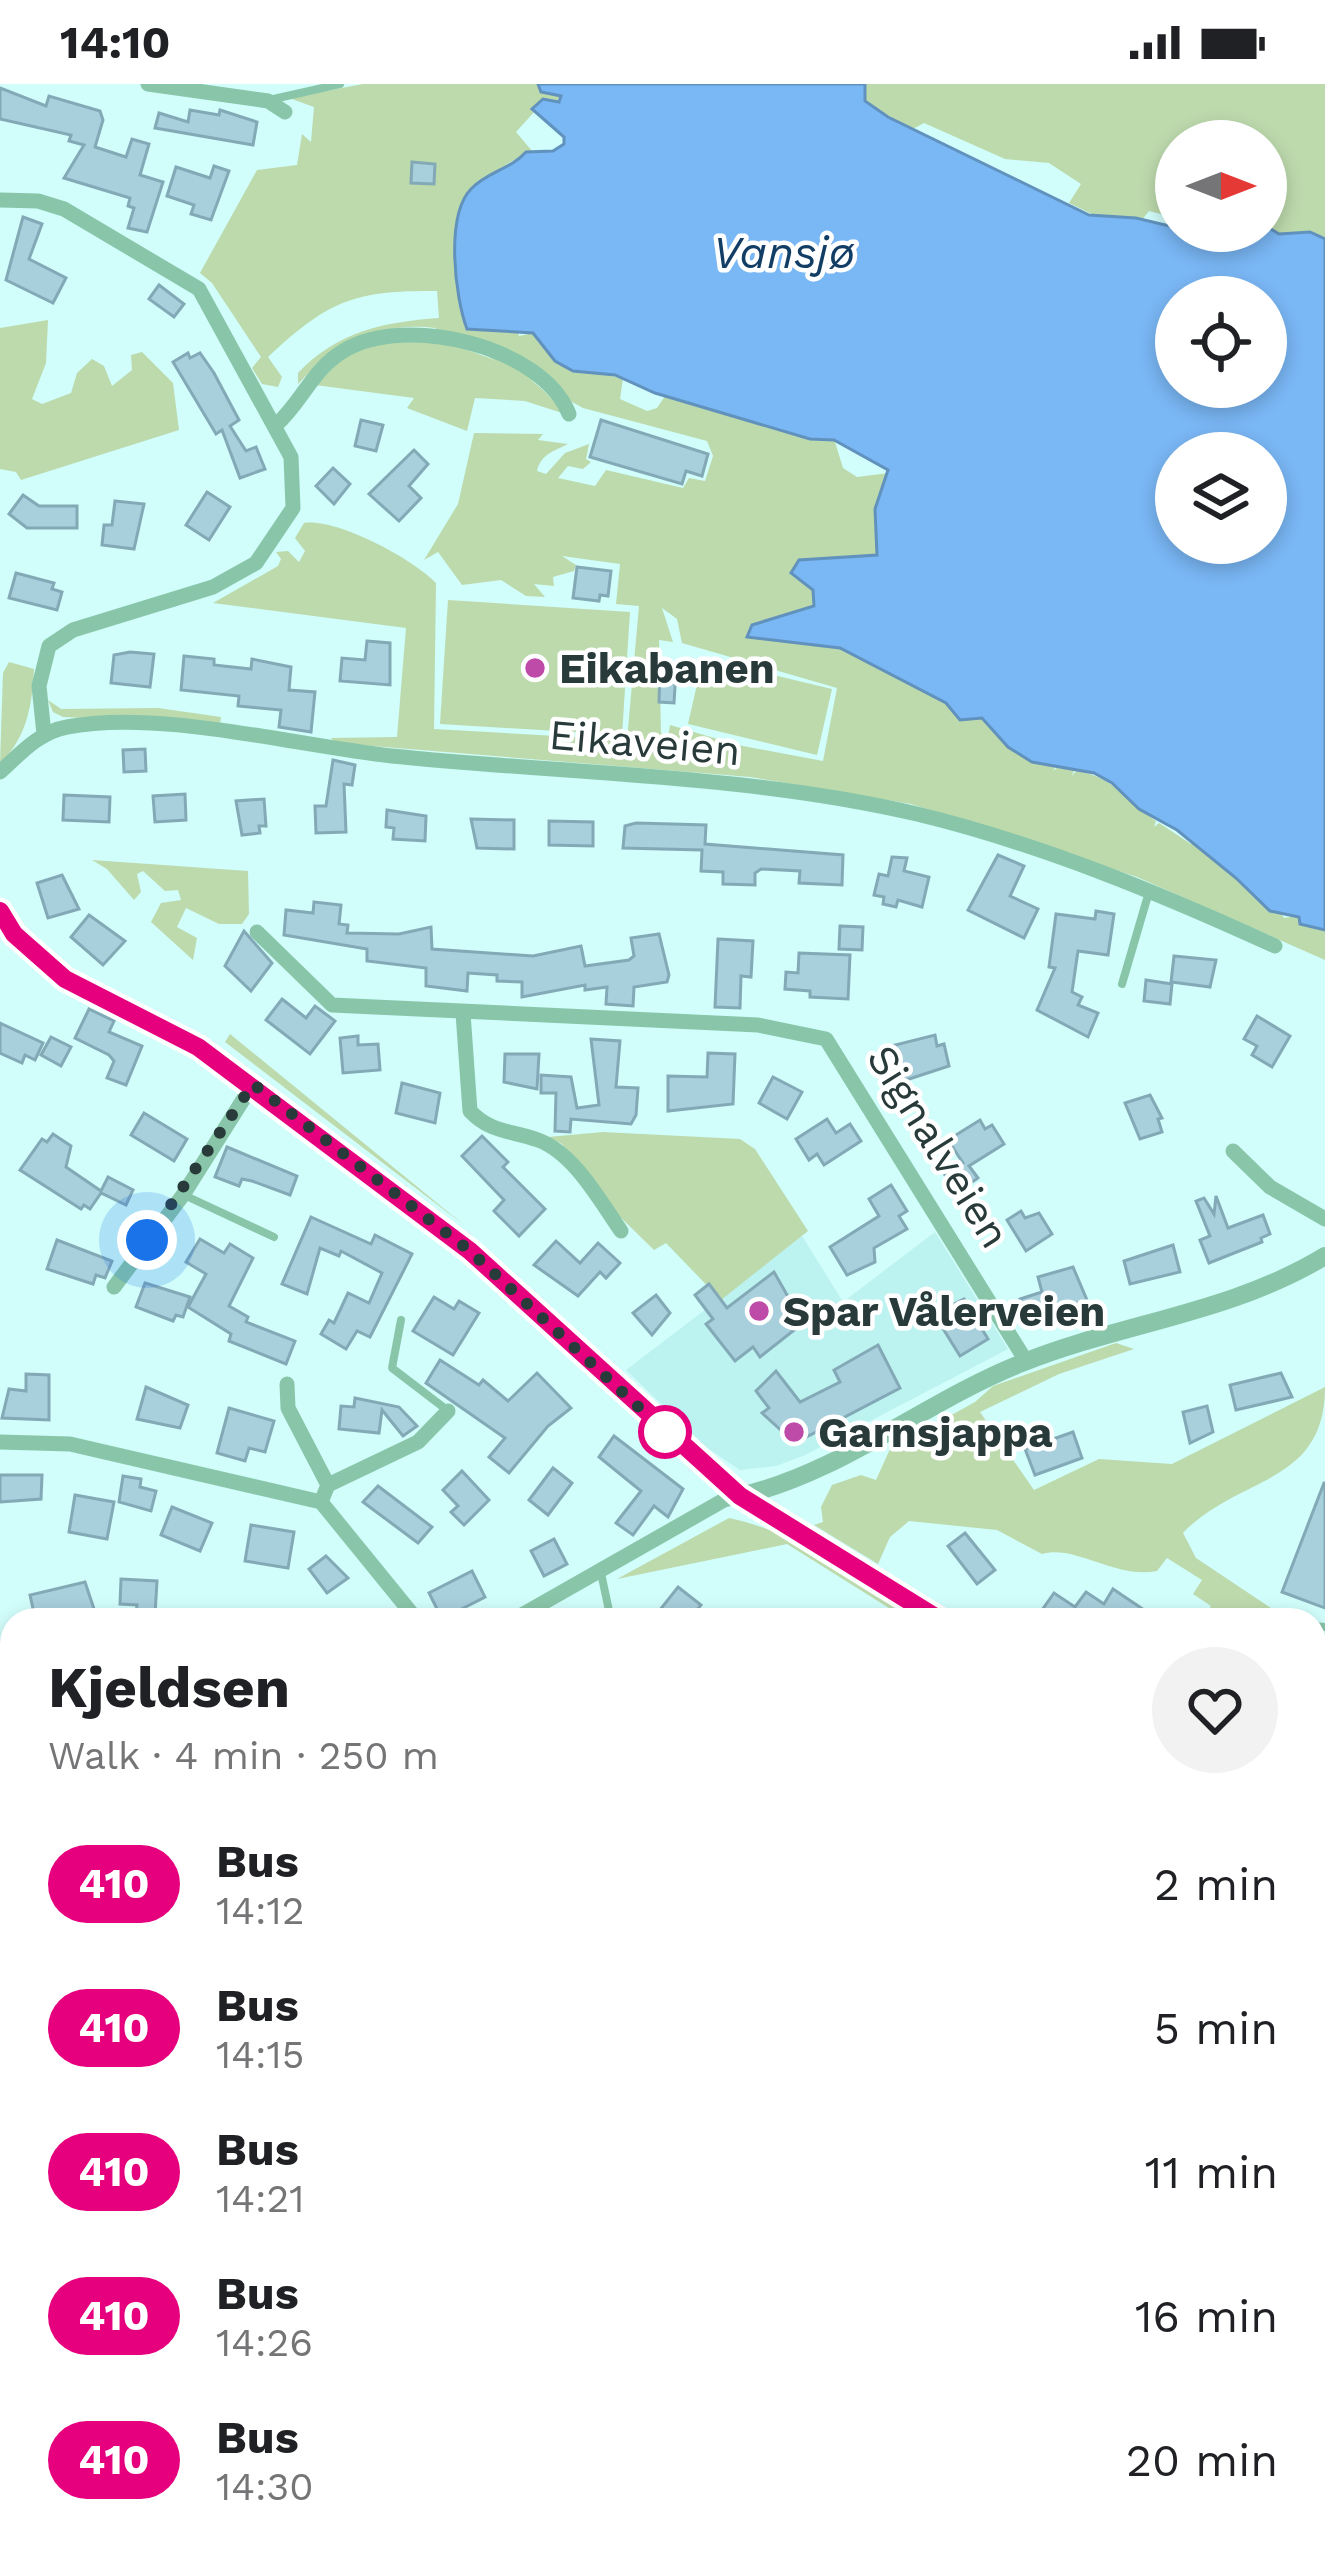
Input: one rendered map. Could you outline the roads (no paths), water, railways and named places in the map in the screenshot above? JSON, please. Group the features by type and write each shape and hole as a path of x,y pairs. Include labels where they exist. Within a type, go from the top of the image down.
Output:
{"street":[{"path":"148,84 268,101 285,112"},
{"path":"0,200 64,209 191,283 226,332 291,458 293,508 272,545 243,572 213,587 59,637 50,646 39,686 44,734 0,772"},
{"path":"276,425 297,407 308,381 350,346 415,331 488,351 535,372 568,414"},
{"name":"Eikaveien","path":"44,734 65,727 135,724 388,756 766,788 917,814 1023,844 1149,890 1275,946"},
{"path":"0,911 14,934 65,979 198,1047 470,1251 740,1496 921,1608"},
{"name":"Signalveien","path":"257,932 332,1005 758,1025 826,1039 1026,1361"},
{"path":"463,1013 470,1111 487,1128 541,1141 563,1156 621,1231"},
{"path":"114,1287 183,1195 253,1084"},
{"path":"1233,1151 1270,1186 1325,1219"},
{"path":"535,1608 724,1500 799,1477 1026,1361 1238,1296 1325,1256"},
{"path":"286,1384 288,1408 328,1485"},
{"path":"321,1502 328,1485 418,1442 448,1411"},
{"path":"0,1442 70,1444 321,1502 406,1608"}],"lane":[{"path":"268,101 340,84"},
{"path":"1122,984 1149,890"},
{"path":"183,1195 274,1237"},
{"path":"400,1320 392,1368 448,1411"},
{"path":"601,1573 608,1608"}],"water":[{"name":"Vansjø","path":"538,84 865,84 865,101 888,117 1089,215 1155,223 1155,252 1287,252 1287,233 1310,232 1325,239 1325,930 1300,924 1299,917 1270,911 1177,830 1139,809 1094,773 1032,762 1008,747 982,718 960,720 946,703 840,648 747,637 752,625 814,606 813,590 791,573 799,560 877,555 875,509 888,470 834,440 810,439 655,393 615,375 573,371 555,361 533,333 467,329 456,278 455,237 463,201 484,178 526,152 553,151 564,144 564,137 532,109 543,99 559,102 561,96 541,92"}],"place":[{"name":"Eikabanen","path":"535,668"},
{"name":"Spar Vålerveien","path":"759,1311"},
{"name":"Garnsjappa","path":"794,1432"}]}
